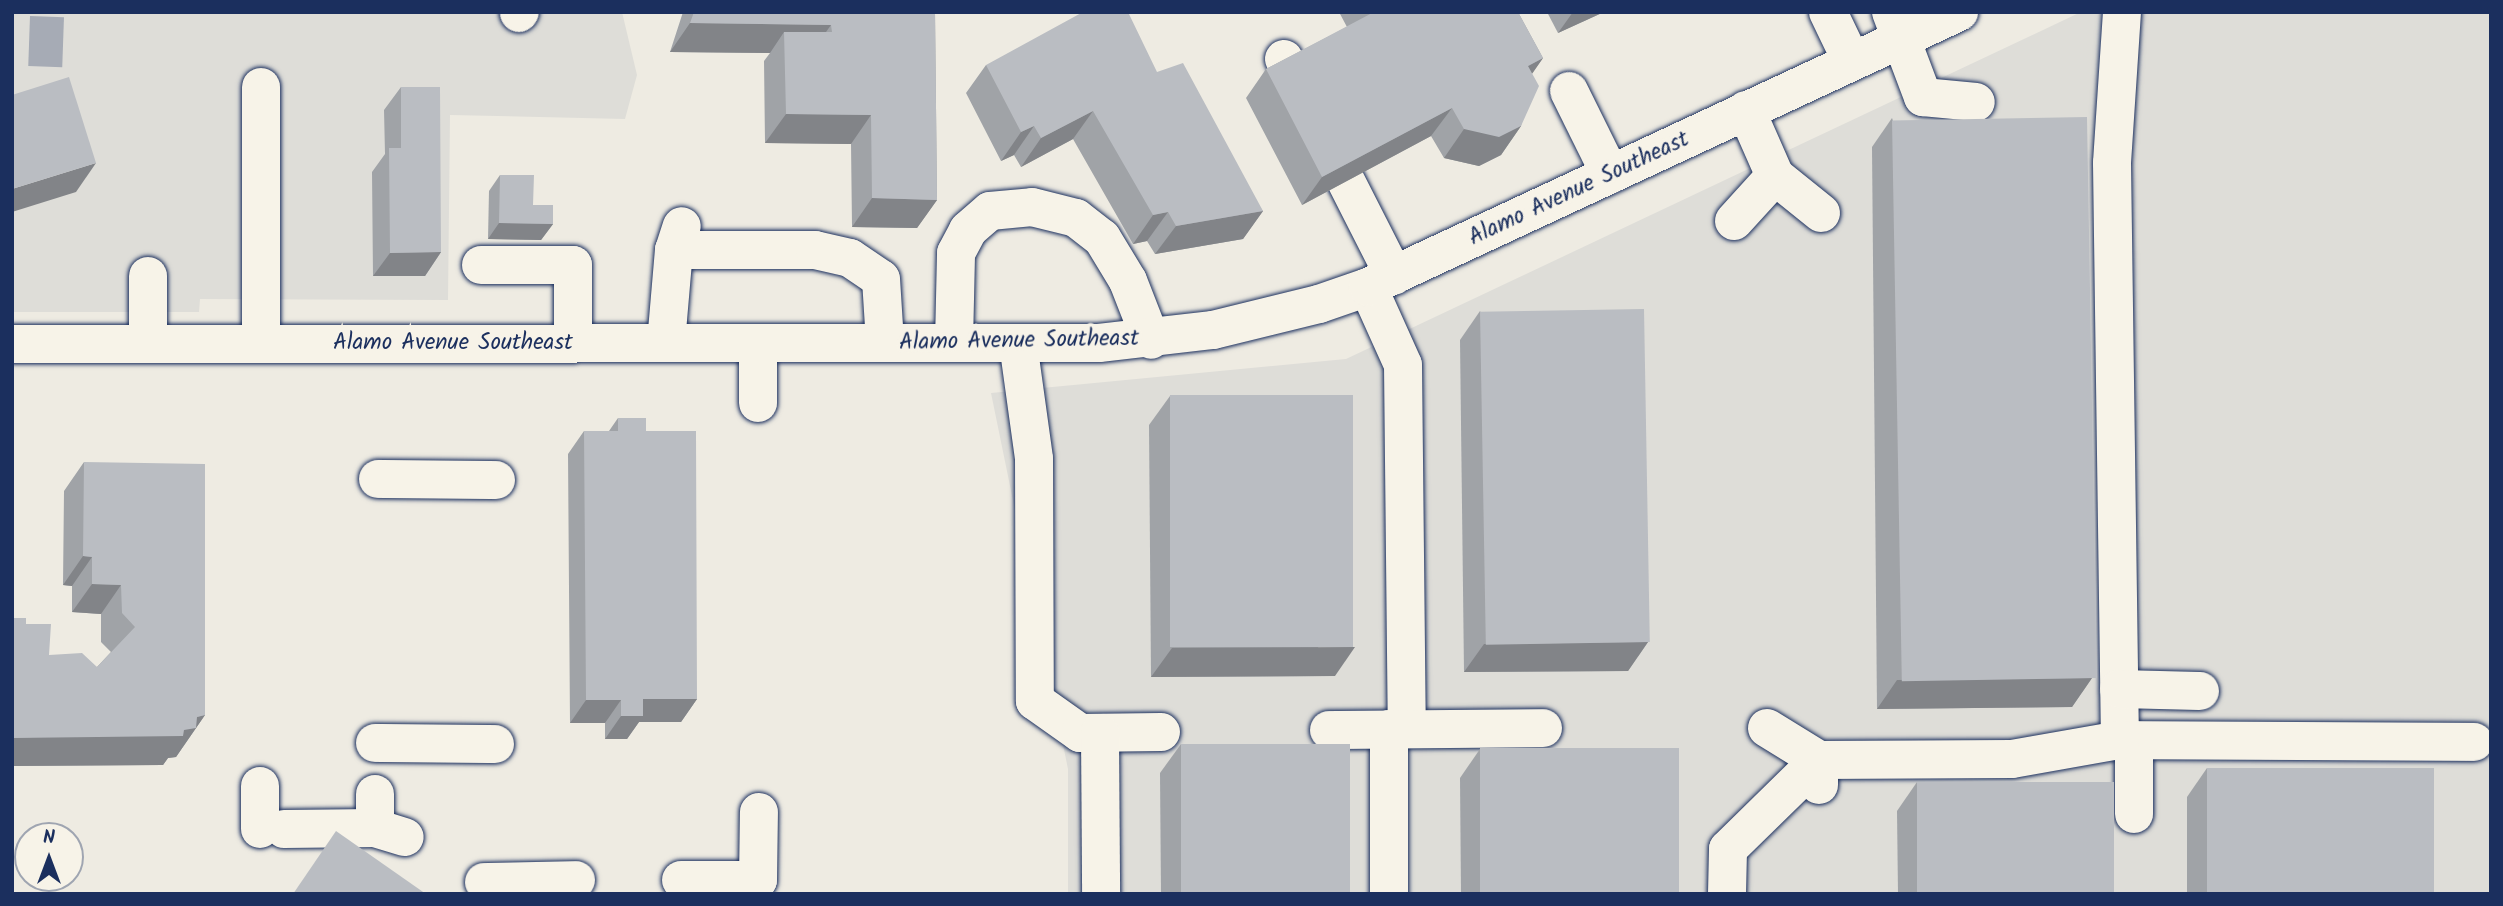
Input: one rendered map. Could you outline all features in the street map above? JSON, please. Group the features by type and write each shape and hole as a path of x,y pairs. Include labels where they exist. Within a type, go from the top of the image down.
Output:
{"street":[{"path":"1828,12 1852,62"},
{"name":"Alamo Avenue Southeast","path":"12,344 1018,343 1152,340 1319,304 1381,281 1852,62 1896,26 1959,12"},
{"path":"2122,12 2112,163 2119,690 2134,814"},
{"path":"1896,26 1923,97 1976,102"},
{"path":"1284,60 1381,281 1403,365 1398,729 1389,894"},
{"path":"261,87 261,344"},
{"path":"1569,91 1610,174"},
{"path":"1746,110 1775,176 1821,213"},
{"path":"1734,220 1775,176"},
{"path":"954,343 956,253 968,230 990,211 1032,207 1076,218 1102,237 1128,281 1152,340"},
{"path":"666,343 678,237 815,250 850,257 880,279 885,343"},
{"path":"481,265 573,265 573,343"},
{"path":"148,276 148,344"},
{"path":"758,343 758,404"},
{"path":"1018,343 1034,459 1035,701 1080,733 1161,732"},
{"path":"378,479 496,480"},
{"path":"2119,690 2200,691"},
{"path":"1329,730 1543,728"},
{"path":"1767,728 1819,774"},
{"path":"1100,733 1101,894"},
{"path":"1727,894 1728,849 1819,774 2012,759 2127,740 2474,742"},
{"path":"375,743 495,744"},
{"path":"260,786 272,829 385,820"},
{"path":"681,880 770,880 759,812"},
{"path":"484,882 576,880"}],"shaded area":[{"path":"12,12 622,12 637,75 625,119 450,115 448,300 200,299 199,312 12,312"},
{"path":"2081,12 2491,12 2491,894 1068,894 1068,769 991,393 1346,359"},
{"path":"30,16 64,17 62,67 28,66"}],"building":[{"path":"694,12 935,12 937,200 872,198 871,115 786,114 784,32 832,32 831,25 690,23"},
{"path":"1083,12 1128,12 1157,72 1183,63 1263,211 1176,226 1168,212 1153,215 1093,111 1041,138 1034,126 1021,132 986,65"},
{"path":"1374,12 1518,12 1543,58 1528,66 1539,86 1521,126 1499,137 1464,129 1452,108 1322,177 1266,69"},
{"path":"69,77 96,163 12,189 12,95"},
{"path":"401,87 440,87 441,252 390,253 389,148 401,148"},
{"path":"2087,117 2097,678 1902,681 1892,120"},
{"path":"500,175 534,175 533,205 553,205 553,224 499,223"},
{"path":"1644,309 1650,642 1486,645 1480,312"},
{"path":"1170,395 1353,395 1353,647 1170,647"},
{"path":"618,418 646,418 646,431 696,431 697,699 643,699 643,716 621,716 621,700 586,700 584,431 618,431"},
{"path":"84,462 205,464 205,715 197,717 196,728 184,730 183,736 12,738 12,618 26,618 26,624 51,624 49,655 82,653 97,667 135,627 122,613 121,585 92,584 92,557 83,556"},
{"path":"1181,744 1350,744 1350,894 1181,894"},
{"path":"1480,748 1679,748 1679,894 1480,894"},
{"path":"2207,768 2434,768 2434,894 2207,894"},
{"path":"1917,782 2114,782 2114,894 1917,894"},
{"path":"336,831 426,894 293,894"}]}
